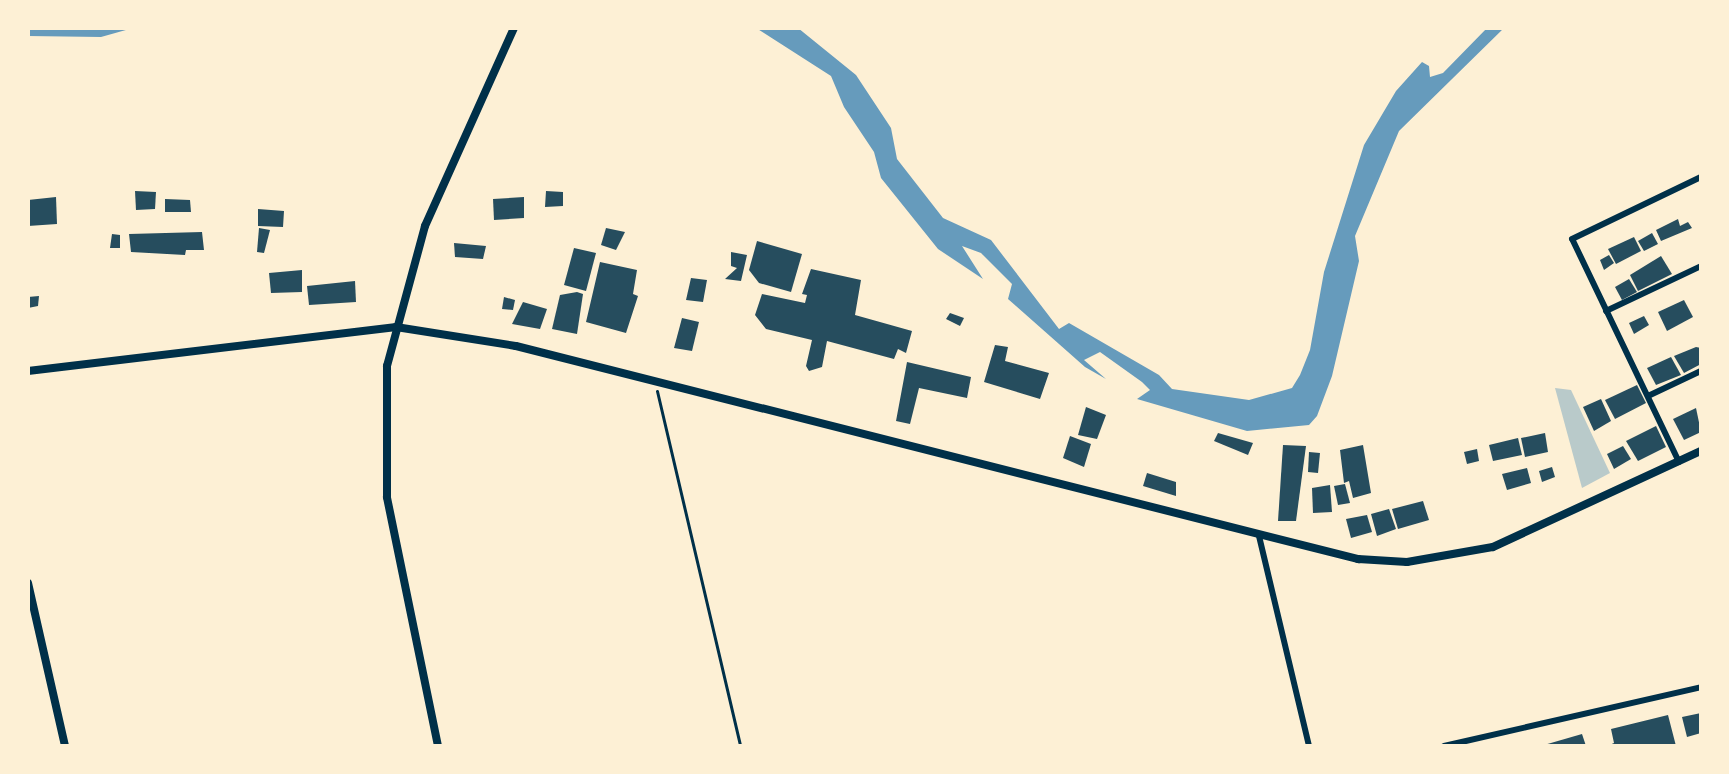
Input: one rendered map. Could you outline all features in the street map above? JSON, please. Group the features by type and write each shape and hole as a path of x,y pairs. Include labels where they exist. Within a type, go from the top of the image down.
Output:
{"street":[{"path":"438,746 387,497 387,366 425,226 514,28"},
{"path":"1679,462 1572,239 1701,177"},
{"path":"1606,311 1701,266"},
{"path":"28,371 396,327 516,346 1358,559 1446,558 1522,536 1701,451"},
{"path":"1648,396 1701,371"},
{"path":"1259,536 1309,746"},
{"path":"28,583 65,746"},
{"path":"1444,746 1701,687"}],"path":[{"path":"655,381 740,746"}],"shaded area":[{"path":"1555,388 1571,390 1610,473 1582,488"}],"water":[{"path":"28,28 133,28 101,37 28,36"},
{"path":"756,28 798,28 856,75 891,128 897,159 943,218 991,240 1059,329 1069,323 1159,375 1172,389 1249,400 1292,388 1300,375 1310,350 1324,272 1364,145 1396,91 1422,62 1429,66 1430,77 1443,73 1487,28 1504,28 1399,131 1355,236 1359,261 1332,376 1317,416 1309,425 1247,431 1137,399 1150,390 1142,382 1100,352 1084,360 1106,379 1085,367 1008,299 1012,284 981,253 962,246 983,279 938,249 881,178 874,152 844,107 831,76"}],"building":[{"path":"135,191 156,192 155,209 136,210"},
{"path":"546,191 563,192 563,206 545,207"},
{"path":"56,197 57,224 28,226 28,200"},
{"path":"524,197 524,218 494,220 493,199"},
{"path":"165,199 190,200 191,212 165,212"},
{"path":"258,209 284,211 283,227 258,226"},
{"path":"1678,219 1680,226 1688,222 1692,228 1661,241 1656,230"},
{"path":"259,228 270,230 264,253 257,252"},
{"path":"606,228 625,232 616,250 601,245"},
{"path":"202,232 204,250 186,250 185,255 131,252 129,234"},
{"path":"1652,233 1658,244 1644,251 1638,241"},
{"path":"112,234 120,235 120,248 110,248"},
{"path":"1634,237 1641,251 1616,264 1608,249"},
{"path":"757,241 802,254 791,292 759,283 749,270"},
{"path":"454,243 486,246 483,259 455,257"},
{"path":"574,248 596,253 586,291 564,285"},
{"path":"731,252 747,255 741,281 725,279 737,268 731,266"},
{"path":"1609,255 1614,263 1604,270 1600,260"},
{"path":"1661,256 1672,274 1638,291 1630,275"},
{"path":"600,262 637,270 633,294 638,296 626,333 586,322"},
{"path":"811,269 861,280 855,315 912,331 906,353 898,349 894,359 827,341 822,367 809,371 806,366 812,340 766,329 755,315 762,294 805,303 807,295 802,294"},
{"path":"302,270 302,292 271,293 269,273"},
{"path":"691,278 707,280 703,302 686,300"},
{"path":"1629,279 1637,292 1622,300 1615,287"},
{"path":"355,281 356,302 309,305 307,286"},
{"path":"583,294 577,334 552,329 560,295"},
{"path":"39,296 38,306 28,308 28,297"},
{"path":"504,297 515,300 513,310 502,309"},
{"path":"1684,300 1693,317 1667,331 1658,312"},
{"path":"523,302 547,309 540,329 512,324"},
{"path":"950,313 964,318 960,326 946,319"},
{"path":"1644,316 1649,325 1634,334 1629,323"},
{"path":"682,318 699,322 692,351 674,348"},
{"path":"995,345 1008,347 1005,361 1049,373 1040,399 984,382"},
{"path":"1701,348 1701,364 1684,373 1674,356"},
{"path":"1671,357 1681,375 1656,385 1647,368"},
{"path":"907,362 971,377 967,398 919,388 910,424 896,421"},
{"path":"1637,385 1646,403 1615,419 1605,400"},
{"path":"1601,399 1611,421 1594,431 1583,407"},
{"path":"1086,407 1106,415 1097,439 1078,435"},
{"path":"1696,408 1701,432 1684,440 1673,419"},
{"path":"1656,426 1666,447 1638,461 1626,441"},
{"path":"1218,433 1253,443 1248,455 1214,441"},
{"path":"1545,433 1548,452 1525,457 1521,438"},
{"path":"1070,436 1091,444 1084,467 1063,458"},
{"path":"1518,438 1522,455 1493,461 1489,445"},
{"path":"1283,445 1306,446 1296,521 1278,521"},
{"path":"1363,445 1371,493 1353,498 1349,481 1344,483 1340,450"},
{"path":"1623,446 1631,459 1614,469 1607,454"},
{"path":"1477,449 1479,461 1467,464 1464,452"},
{"path":"1309,452 1320,453 1318,473 1308,472"},
{"path":"1552,467 1555,477 1542,482 1539,471"},
{"path":"1527,468 1531,483 1507,490 1502,474"},
{"path":"1147,473 1176,482 1176,496 1143,486"},
{"path":"1345,484 1350,503 1338,505 1334,486"},
{"path":"1330,485 1332,512 1313,513 1312,488"},
{"path":"1423,501 1429,520 1398,529 1392,509"},
{"path":"1389,509 1396,529 1377,536 1371,514"},
{"path":"1367,515 1372,532 1351,538 1346,519"},
{"path":"1701,713 1701,733 1687,737 1682,717"},
{"path":"1668,715 1676,746 1607,746 1614,743 1611,729"},
{"path":"1582,734 1586,746 1544,746 1544,745"}]}
